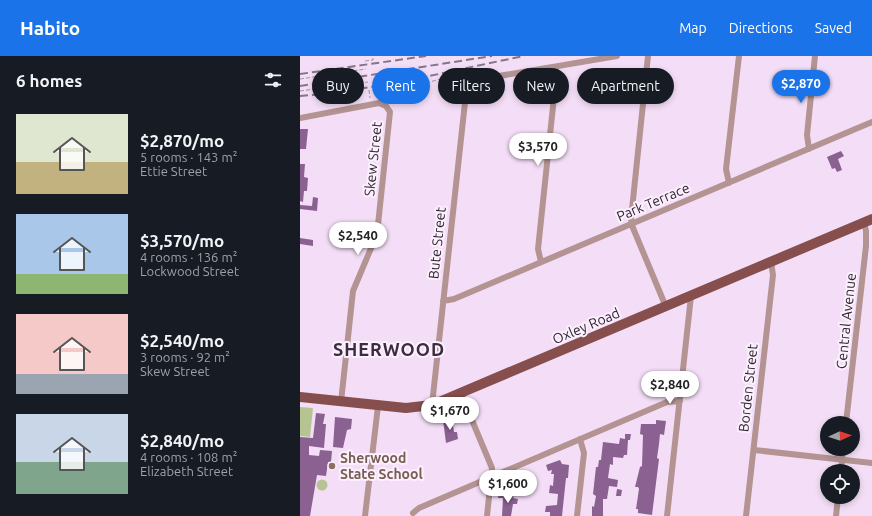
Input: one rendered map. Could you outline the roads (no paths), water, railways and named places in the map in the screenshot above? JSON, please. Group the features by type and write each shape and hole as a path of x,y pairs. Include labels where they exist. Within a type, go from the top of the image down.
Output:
{"main road":[{"name":"Oxley Road","path":"300,398 411,408 432,405 868,221"}],"street":[{"path":"541,262 538,249 556,67 618,56"},
{"path":"648,56 632,224 666,307"},
{"path":"729,183 726,169 739,56"},
{"path":"809,149 807,135 815,56"},
{"name":"Bute Street","path":"432,405 467,84 475,80 556,67"},
{"name":"Skew Street","path":"300,118 376,104 386,106 390,114 378,228 374,242 353,291 341,402"},
{"name":"Park Terrace","path":"443,301 454,299 872,122"},
{"name":"Central Avenue","path":"847,416 868,221"},
{"name":"Borden Street","path":"746,516 773,275 771,262"},
{"path":"667,516 691,296"},
{"path":"461,394 489,460 492,477 487,516"},
{"path":"413,513 418,508 667,402 680,401"},
{"path":"365,516 378,406"},
{"path":"577,516 584,453 580,439"},
{"path":"754,450 872,463"},
{"path":"842,456 842,464"},
{"path":"836,516 837,504"}],"railway":[{"path":"300,74 426,56"},
{"path":"300,86 492,56"},
{"path":"300,96 384,85 524,56"}],"place":[{"name":"Sherwood State School","path":"332,466"}],"district":[{"name":"SHERWOOD","path":"389,350"}]}
